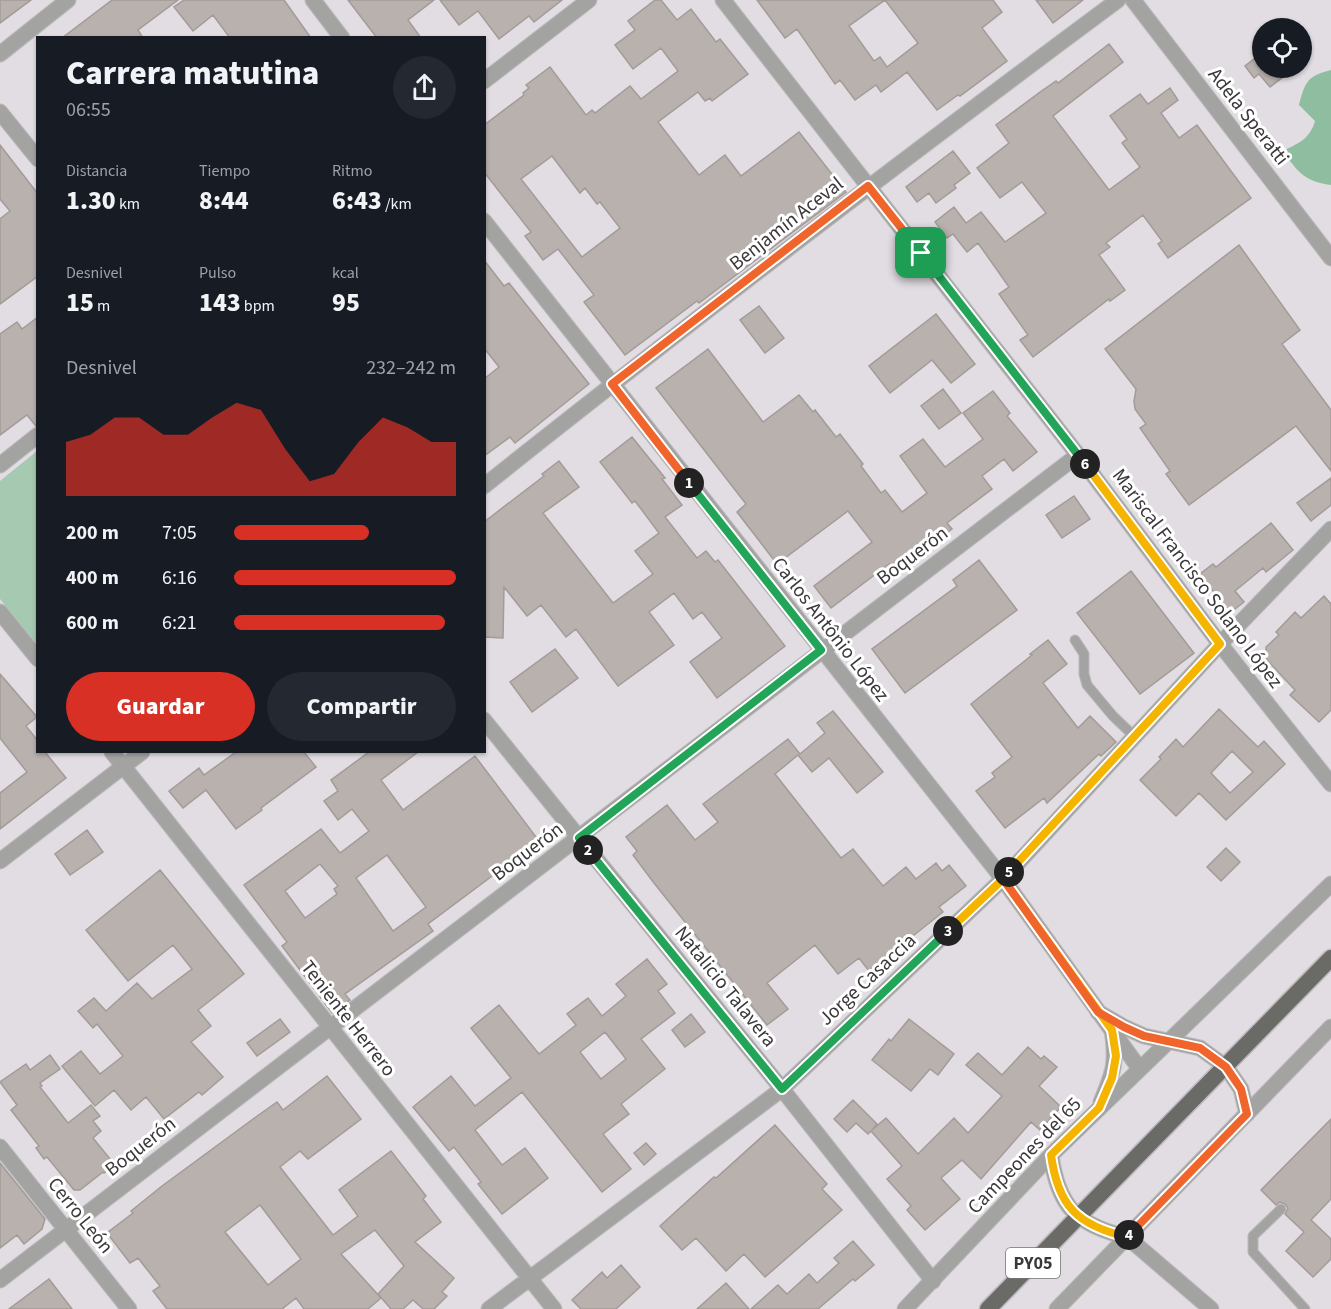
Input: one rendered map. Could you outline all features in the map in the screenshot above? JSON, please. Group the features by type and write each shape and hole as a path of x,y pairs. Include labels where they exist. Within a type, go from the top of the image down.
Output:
{"highway":[{"name":"PY05","path":"988,1309 1331,958"}],"street":[{"path":"0,54 68,0"},
{"path":"313,0 340,36"},
{"path":"486,79 589,0"},
{"name":"Mariscal Francisco Solano López","path":"723,0 1078,455 1220,644 1331,784"},
{"name":"Benjamín Aceval","path":"486,484 868,186 1118,0"},
{"name":"Adela Speratti","path":"1133,0 1331,258"},
{"path":"0,112 36,157"},
{"name":"Carlos Antônio López","path":"486,224 1003,879 1139,1068"},
{"path":"0,465 36,437"},
{"name":"Boquerón","path":"0,1280 1078,455"},
{"name":"Jorge Casaccia","path":"489,1309 782,1089 1003,879 1220,644 1331,529"},
{"path":"0,612 36,657"},
{"name":"Natalicio Talavera","path":"486,722 782,1089 933,1281"},
{"name":"Teniente Herrero","path":"113,753 554,1309"},
{"path":"0,861 141,753"},
{"name":"Campeones del 65","path":"905,1309 1051,1155 1331,884"},
{"path":"1098,1012 1144,1036 1200,1048 1226,1067 1241,1089 1247,1114"},
{"path":"1057,1309 1331,1027"},
{"path":"1099,1108 1112,1078 1116,1056 1112,1030"},
{"name":"Cerro León","path":"0,1147 129,1309"},
{"path":"1051,1155 1054,1178 1063,1199 1078,1217 1101,1231 1127,1237 1211,1309"}],"lane":[{"path":"1075,640 1084,654 1084,674 1087,684 1113,716 1135,737"},
{"path":"1281,1209 1253,1236 1253,1252 1305,1309"}],"green space":[{"path":"1331,70 1331,185 1314,181 1302,174 1282,151 1307,137 1313,127 1315,121 1299,105 1305,85 1317,75"},
{"path":"36,452 36,645 0,599 0,481"}],"building":[{"path":"0,0 31,0 0,23"},
{"path":"112,0 178,0 138,30 142,36 65,36"},
{"path":"184,0 284,0 310,36 229,36 213,15 193,31 174,7"},
{"path":"348,0 434,0 408,20 420,36 375,36"},
{"path":"440,0 562,0 534,22 529,16 499,39 478,11 459,25"},
{"path":"655,0 661,0 677,20 691,9 716,42 720,39 748,74 712,101 710,98 705,101 698,92 658,122 699,175 725,155 741,176 799,132 846,192 699,303 697,301 625,355 584,302 594,295 558,249 543,260 525,236 531,232 486,175 486,124 524,95 523,93 529,88 526,85 550,67 586,115 592,110 595,113 630,86 641,99 678,71 661,48 633,69 615,45 635,30 628,21","holes":["552,156 580,193 585,188 597,204 600,202 620,228 582,257 521,179"]},
{"path":"757,0 885,0 993,0 1002,12 982,28 1007,61 937,110 907,72 881,92 876,85 855,100 840,80 835,84 797,29 785,38","holes":["885,0 918,43 887,67 880,57 874,61 849,26"]},
{"path":"1036,0 1083,0 1053,23"},
{"path":"1109,44 1123,62 1053,116 1109,190 1140,167 1122,143 1127,139 1110,116 1140,94 1148,104 1170,88 1178,100 1161,113 1179,138 1197,125 1251,198 1168,258 1158,244 1162,241 1143,215 1106,243 1110,247 1099,255 1125,290 1110,301 1109,299 1033,357 1020,340 1028,335 999,294 1009,287 978,243 967,252 953,234 947,238 935,222 954,207 966,223 981,212 1005,242 1046,213 1022,182 1000,198 977,168 1009,143 996,125 1056,81 1058,83"},
{"path":"1252,61 1252,75 1245,66"},
{"path":"1262,78 1282,78 1270,87"},
{"path":"0,145 36,191 36,277 0,304 0,219 10,211 0,199"},
{"path":"953,151 970,173 954,185 956,188 936,203 929,193 917,202 906,187"},
{"path":"1239,245 1300,330 1282,344 1331,410 1331,471 1296,426 1189,505 1166,474 1170,471 1140,428 1146,424 1135,409 1136,389 1105,349"},
{"path":"486,263 504,286 509,283 589,384 515,443 510,437 486,455 486,377 499,367 486,351"},
{"path":"759,306 784,338 765,353 740,320"},
{"path":"936,314 975,364 951,383 932,360 890,393 869,366"},
{"path":"36,318 36,426 27,415 0,435 0,334 17,322 22,329"},
{"path":"708,349 763,422 799,395 813,412 815,410 836,437 840,434 881,493 885,490 902,512 927,493 900,456 923,439 945,467 983,439 963,413 993,391 1010,413 1007,416 1037,452 1013,471 1004,459 982,476 992,489 947,523 952,529 895,573 889,564 831,608 814,586 872,542 848,511 777,564 737,512 746,504 656,388"},
{"path":"943,389 961,413 939,429 921,406"},
{"path":"632,437 665,478 662,479 682,505 665,517 697,558 706,551 715,562 718,560 785,646 717,698 690,662 722,638 702,612 693,619 674,593 649,612 674,645 618,686 576,629 566,637 541,605 527,616 504,587 503,638 486,637 486,520 544,476 542,474 559,461 579,487 543,513 613,603 653,574 635,551 659,533 635,501 632,503 600,462"},
{"path":"1331,478 1331,505 1311,521 1297,503"},
{"path":"1074,496 1090,519 1062,538 1046,515"},
{"path":"1271,523 1293,550 1266,572 1263,568 1235,591 1244,602 1230,613 1200,574 1213,564 1216,567"},
{"path":"979,560 1017,610 905,693 872,649 957,586 953,580"},
{"path":"1131,571 1194,653 1140,694 1077,613"},
{"path":"1324,596 1331,604 1331,710 1319,722 1290,695 1295,690 1266,659 1266,647 1279,635 1276,632 1295,612 1301,618"},
{"path":"1048,640 1067,664 1043,683 1078,728 1090,716 1116,742 1101,756 1099,754 1047,803 1044,798 1005,828 976,791 995,777 992,773 1012,757 971,704"},
{"path":"555,649 578,678 532,712 510,682"},
{"path":"0,674 36,716 26,726 36,738 36,753 46,753 66,778 0,829 0,793 27,772 0,738"},
{"path":"1219,709 1258,747 1264,741 1285,764 1226,820 1199,793 1176,816 1140,780 1161,759 1159,757 1176,739 1183,747","holes":["1232,751 1253,772 1230,793 1211,773"]},
{"path":"833,711 883,772 857,793 829,758 812,772 798,755 775,774 841,858 853,849 883,886 906,867 916,879 936,863 942,871 949,865 966,886 939,907 943,912 869,971 859,958 838,974 815,945 767,983 788,1009 767,1025 633,855 637,851 626,837 667,805 695,840 718,822 703,804 788,739 800,754 825,733 817,723"},
{"path":"235,753 305,753 316,767 236,829 206,790 183,808 169,791 199,768 204,775"},
{"path":"368,753 417,753 381,780 403,810 475,756 539,841 428,924 433,931 345,994 350,1000 332,1013 282,946 287,942 244,885 321,829 340,853 369,831 352,809 338,820 324,801 338,791 331,780","holes":["387,855 426,907 393,931 356,878","320,864 338,886 334,889 337,894 305,918 285,891"]},
{"path":"87,830 103,852 70,875 55,854"},
{"path":"1226,848 1240,862 1221,881 1207,867"},
{"path":"160,870 244,974 198,1010 211,1026 191,1042 223,1077 202,1095 199,1092 164,1119 146,1097 131,1110 114,1090 95,1106 62,1066 81,1051 100,1074 123,1056 97,1024 93,1028 78,1011 94,998 106,1011 137,983 152,999 192,969 173,945 128,981 86,930"},
{"path":"647,959 667,984 658,991 675,1013 641,1039 665,1069 621,1104 629,1114 603,1134 631,1169 602,1192 522,1092 475,1130 502,1165 525,1148 548,1178 502,1214 478,1184 481,1182 454,1147 449,1151 413,1107 451,1076 475,1106 511,1078 471,1028 499,1005 539,1054 576,1025 567,1014 588,998 602,1016 626,996 616,984","holes":["605,1032 626,1059 601,1079 580,1052"]},
{"path":"691,1014 705,1032 685,1047 672,1030"},
{"path":"280,1019 290,1032 257,1056 247,1043"},
{"path":"909,1019 954,1054 938,1075 930,1069 911,1091 872,1060"},
{"path":"1028,1047 1041,1059 1044,1056 1057,1067 1039,1086 1061,1107 1040,1130 1031,1122 981,1179 962,1160 941,1178 960,1199 925,1230 907,1210 911,1206 887,1179 902,1166 871,1131 868,1134 856,1123 847,1132 834,1119 853,1100 877,1124 872,1130 886,1118 918,1154 954,1118 968,1133 1002,1096 966,1065 978,1053 1002,1075"},
{"path":"50,1055 60,1069 40,1083 42,1086 40,1087 68,1123 91,1105 100,1116 93,1121 101,1131 93,1138 115,1165 80,1190 74,1190 47,1157 44,1159 36,1148 39,1146 11,1110 17,1105 0,1082 26,1064 30,1070"},
{"path":"327,1076 361,1119 308,1159 300,1151 280,1167 333,1235 358,1216 339,1190 391,1151 426,1196 423,1199 441,1222 415,1242 454,1278 442,1292 447,1296 434,1309 423,1309 413,1300 403,1309 391,1309 378,1294 404,1266 375,1230 341,1254 381,1298 368,1309 304,1309 296,1298 282,1309 167,1309 153,1291 160,1286 138,1258 130,1263 107,1233 162,1186 277,1102 283,1110","holes":["260,1205 301,1259 268,1285 225,1232"]},
{"path":"1331,1119 1331,1199 1311,1220 1331,1239 1331,1259 1313,1277 1286,1251 1304,1232 1285,1214 1288,1208 1285,1204 1280,1202 1276,1205 1261,1190"},
{"path":"775,1125 827,1184 822,1189 842,1210 765,1277 744,1254 726,1271 696,1238 682,1250 660,1226"},
{"path":"646,1143 656,1154 644,1165 634,1153"},
{"path":"0,1163 45,1219 42,1229 24,1244 17,1235 0,1248"},
{"path":"853,1241 874,1265 855,1281 853,1279 818,1309 751,1309 778,1285 787,1294 809,1274 817,1283 839,1263 834,1258"},
{"path":"621,1265 640,1287 616,1309 581,1309 572,1300 602,1272 607,1278"},
{"path":"49,1279 72,1309 9,1309"},
{"path":"726,1283 749,1309 697,1309"}],"route":[{"path":"921,253 868,186 612,384 821,650 579,838 782,1089 1003,879 1098,1012 1112,1030 1116,1056 1112,1078 1099,1108 1051,1155 1054,1178 1063,1199 1078,1217 1101,1231 1127,1237 1247,1114 1241,1089 1226,1067 1200,1048 1144,1036 1098,1012 1051,945 1003,879 1220,644 1078,455 921,253"}]}
